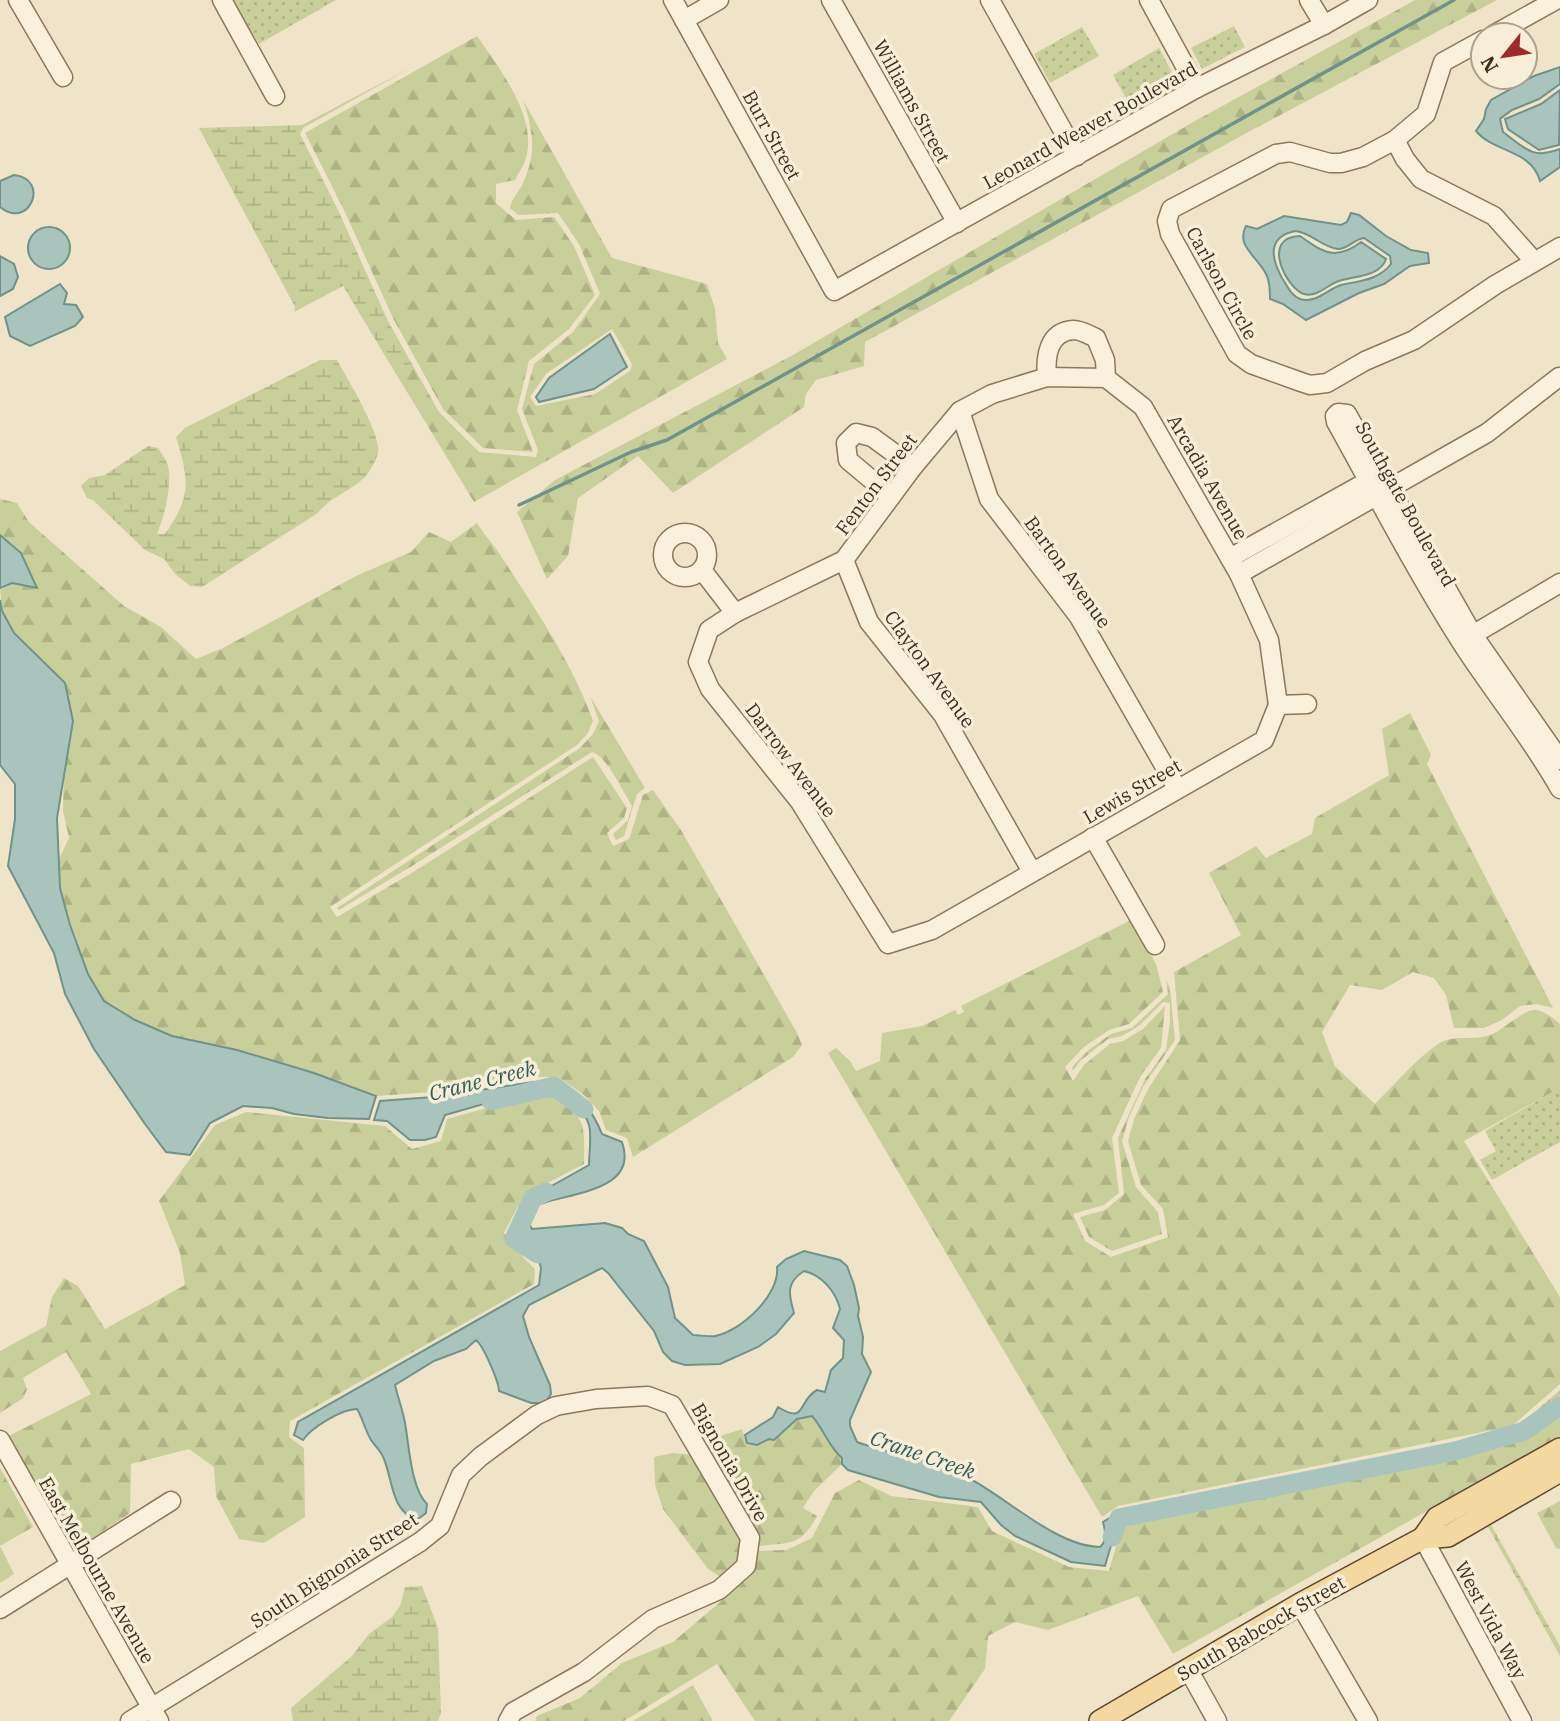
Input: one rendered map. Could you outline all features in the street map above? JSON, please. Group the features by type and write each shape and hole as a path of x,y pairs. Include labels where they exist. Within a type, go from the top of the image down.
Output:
{"main road":[{"name":"South Babcock Street","path":"1423,1538 1437,1518 1560,1449"},
{"name":"South Babcock Street","path":"1100,1721 1300,1604 1423,1538 1448,1536 1560,1471"}],"street":[{"path":"0,4 7,0"},
{"path":"18,0 63,77"},
{"path":"222,0 275,96"},
{"name":"Burr Street","path":"673,0 834,291"},
{"path":"684,20 719,0"},
{"name":"Williams Street","path":"831,0 957,223"},
{"path":"990,0 1077,156"},
{"path":"1149,0 1197,88"},
{"path":"1309,0 1324,25"},
{"name":"Leonard Weaver Boulevard","path":"834,291 1197,88 1368,0"},
{"path":"1518,21 1556,0"},
{"name":"Carlson Circle","path":"1469,48 1443,62 1426,114 1395,139 1363,157 1341,163 1290,152 1276,153 1171,209 1167,221 1170,234 1237,354 1242,359 1310,385 1327,383 1365,361 1415,340 1495,285 1560,247"},
{"path":"1395,139 1405,159 1421,179 1494,216 1534,261"},
{"path":"1047,377 1045,360 1049,347 1059,334 1076,330 1096,338 1105,360 1106,378"},
{"name":"Fenton Street","path":"709,630 734,613 844,561 913,467 960,411 992,394 1047,377 1106,378"},
{"path":"1235,566 1487,433 1559,377"},
{"name":"Arcadia Avenue","path":"1106,378 1143,407 1235,566 1269,640"},
{"name":"Barton Avenue","path":"960,411 989,499 1079,617 1177,788"},
{"path":"891,496 848,460 846,443 856,433 872,437 913,467"},
{"name":"Southgate Boulevard","path":"1378,489 1560,789"},
{"name":"Clayton Avenue","path":"844,561 869,622 943,715 1032,872"},
{"path":"702,570 734,613"},
{"path":"1467,638 1560,583"},
{"name":"Darrow Avenue","path":"709,630 698,662 710,689 800,802 886,948 932,930"},
{"name":"Southgate Boulevard","path":"1467,638 1560,760"},
{"name":"Lewis Street","path":"932,930 1264,740 1278,705 1269,640"},
{"path":"1278,705 1307,704"},
{"path":"1093,837 1155,945"},
{"name":"Bignonia Drive","path":"508,1721 513,1712 584,1672 653,1619 719,1590 746,1566 750,1538 672,1405 648,1396"},
{"name":"South Bignonia Street","path":"130,1721 155,1714 440,1527 461,1475 480,1457 537,1415 556,1406 596,1399 648,1396"},
{"name":"East Melbourne Avenue","path":"0,1440 155,1714"},
{"path":"0,1609 171,1501"},
{"name":"West Vida Way","path":"1423,1538 1522,1721"},
{"path":"1300,1604 1368,1721"},
{"path":"1188,1669 1217,1721"}],"green space":[{"path":"233,0 336,0 259,44"},
{"path":"1415,0 1497,0 1254,129 865,342 864,366 816,380 806,394 804,407 673,493 638,456 578,498 568,556 547,579 517,512 555,480 793,355 1195,121"},
{"path":"1234,26 1245,47 1202,69 1191,48"},
{"path":"1082,27 1099,56 1050,83 1034,54"},
{"path":"477,36 515,95 527,128 528,145 524,163 515,180 496,184 496,203 516,220 554,217 574,246 595,295 569,329 529,361 517,410 533,452 483,448 443,409 393,318 305,133"},
{"path":"1159,48 1178,84 1132,109 1113,75"},
{"path":"412,67 303,128 300,134 388,321 412,364 393,369 343,286 294,312 295,307 199,128 302,125"},
{"path":"523,100 612,258 707,284 715,309 718,343 727,359 474,502 393,369 412,364 439,412 479,452 536,457 538,450 522,409 534,364 573,332 600,294 579,244 558,213 518,215 510,208 523,183 532,151","holes":["612,329 632,364 630,371 595,394 536,406 530,397 546,374"]},
{"path":"320,360 337,360 363,407 378,445 373,466 359,482 318,513 202,587 190,586 175,574 164,559 145,550 93,500 87,498 81,486 89,478 105,475 148,446 158,448 169,470 167,499 157,534 165,534 184,498 184,465 176,437 185,428"},
{"path":"0,499 17,503 29,522 124,606 161,627 196,659 223,648 356,576 411,552 429,532 451,542 477,523 553,638 593,721 588,733 577,745 330,907 337,917 415,871 593,757 627,808 624,818 607,833 613,846 629,839 643,795 653,790 681,830 802,1045 793,1057 633,1157 627,1138 606,1130 599,1111 584,1095 558,1077 534,1077 433,1092 376,1096 314,1073 237,1050 172,1036 135,1020 104,1001 88,974 60,888 59,859 69,838 63,811 64,769 73,721 65,683 14,633 2,611 0,588 12,583 36,588 21,553 0,535"},
{"path":"590,696 645,788 637,794 624,836 616,840 613,834 628,820 632,806 609,767 592,752 412,866 339,910 337,908 580,748 593,734 599,721"},
{"path":"1410,713 1431,755 1427,764 1553,1008 1536,1004 1520,1006 1502,1020 1484,1028 1454,1028 1446,995 1434,978 1413,972 1382,990 1350,985 1322,1032 1335,1066 1375,1104 1421,1057 1444,1041 1490,1035 1532,1010 1543,1012 1560,1024 1560,1088 1464,1141 1560,1297 1560,1384 1512,1426 1118,1506 1102,1517 828,1053 836,1048 856,1071 880,1061 882,1033 922,1026 955,1010 958,1015 964,1012 961,1006 1133,919 1156,964 1163,992 1129,1024 1109,1030 1084,1047 1065,1067 1073,1081 1084,1065 1110,1044 1123,1041 1143,1029 1165,1006 1161,1048 1140,1077 1112,1138 1119,1193 1104,1205 1073,1214 1085,1241 1111,1257 1168,1237 1163,1209 1141,1185 1128,1141 1134,1119 1148,1089 1180,1040 1174,972 1241,935 1209,873 1256,846 1266,858 1312,834 1315,818 1389,775 1382,729"},
{"path":"1166,980 1170,988 1175,1040 1143,1087 1129,1117 1122,1141 1136,1187 1158,1212 1162,1234 1112,1251 1089,1237 1080,1217 1105,1210 1124,1194 1118,1138 1145,1079 1166,1050 1170,1003 1163,1002 1140,1025 1122,1036 1108,1039 1080,1061 1073,1071 1072,1067 1087,1051 1111,1034 1132,1028 1168,994"},
{"path":"1560,1088 1560,1142 1492,1180 1480,1160 1496,1151 1485,1131"},
{"path":"551,1090 581,1121 584,1164 536,1189 517,1208 504,1233 535,1269 534,1284 290,1421 289,1437 304,1448 305,1517 264,1543 239,1539 216,1496 214,1467 189,1449 131,1464 130,1513 72,1552 5,1438 91,1394 66,1352 23,1378 27,1390 23,1398 0,1413 0,1351 46,1326 52,1297 64,1278 78,1286 105,1329 185,1285 180,1253 159,1201 215,1125 246,1112 385,1126 412,1149 441,1141 447,1119"},
{"path":"1560,1390 1560,1411 1522,1432 1446,1454 1126,1518 1123,1510 1513,1430"},
{"path":"812,1416 842,1458 842,1464 814,1491 803,1508 817,1516 804,1534 791,1542 755,1547 733,1585 708,1569 663,1509 655,1485 654,1457 672,1453 695,1455 717,1437 742,1429 745,1439 774,1440 797,1419"},
{"path":"1560,1417 1560,1436 1173,1654 1138,1596 1048,1630 1015,1622 988,1636 985,1669 949,1721 755,1721 717,1664 624,1721 535,1721 537,1716 580,1698 622,1663 673,1642 752,1575 758,1551 786,1550 812,1538 835,1493 859,1480 891,1496 978,1507 992,1531 1069,1567 1109,1571 1122,1526 1129,1521 1447,1459 1524,1437"},
{"path":"0,1468 33,1527 0,1546"},
{"path":"1560,1501 1560,1549 1556,1548 1537,1513"},
{"path":"1491,1525 1560,1646 1560,1656 1488,1527"},
{"path":"0,1546 14,1574 0,1583"},
{"path":"422,1586 438,1628 441,1713 438,1721 293,1721 291,1708 351,1657 369,1634 392,1617 400,1606 405,1587"},
{"path":"693,1685 713,1721 633,1721"}],"water":[{"path":"1560,67 1560,84 1539,99 1512,110 1500,119 1503,132 1529,151 1542,153 1560,149 1560,167 1540,181 1529,163 1492,144 1476,131 1491,100 1507,91 1539,91 1539,74"},
{"path":"1560,90 1559,145 1539,150 1508,129 1505,119 1541,104"},
{"path":"14,175 32,185 32,202 20,213 10,213 0,207 0,181"},
{"path":"1351,213 1359,215 1386,236 1411,250 1428,253 1429,263 1410,266 1384,284 1359,293 1306,320 1283,304 1270,299 1267,276 1249,252 1244,240 1246,226 1257,229 1284,216 1341,225 1347,222","holes":["1301,232 1338,249 1364,238 1390,256 1391,264 1375,277 1341,285 1311,299 1297,298 1282,278 1275,263 1274,249 1276,243 1286,234"]},
{"path":"49,227 64,233 70,248 64,263 49,269 34,263 28,248 34,233"},
{"path":"1300,236 1330,253 1344,251 1361,242 1386,259 1383,265 1372,273 1339,281 1313,294 1304,294 1285,274 1279,254 1281,245 1288,239"},
{"path":"0,256 14,264 18,277 13,289 0,296"},
{"path":"60,284 67,293 64,304 76,305 83,317 75,326 30,346 10,336 5,317"},
{"path":"610,334 627,367 594,389 539,402 536,397 549,378"},
{"path":"0,535 21,553 37,588 12,583 0,588"},
{"path":"0,600 2,611 14,633 65,683 73,721 57,818 60,888 88,974 104,1001 135,1020 172,1036 237,1050 314,1073 376,1096 369,1119 328,1118 243,1106 210,1123 190,1155 166,1152 145,1124 94,1049 65,994 54,953 8,866 15,819 15,784 0,765"},
{"path":"534,1082 555,1082 579,1097 602,1134 622,1142 625,1160 619,1173 608,1182 592,1190 526,1210 525,1216 532,1229 605,1223 622,1228 628,1234 644,1241 668,1287 675,1318 693,1335 715,1336 747,1319 766,1300 776,1278 777,1267 786,1259 804,1251 840,1260 847,1266 854,1285 863,1337 862,1354 871,1372 850,1420 857,1442 955,1471 1045,1528 1082,1544 1100,1547 1105,1538 1103,1522 1123,1510 1126,1518 1117,1525 1105,1566 1071,1562 1015,1536 1001,1525 981,1502 939,1497 848,1470 812,1416 797,1419 774,1440 769,1439 757,1445 747,1443 745,1435 773,1417 778,1407 787,1412 798,1412 817,1390 825,1392 831,1370 843,1358 844,1340 833,1328 840,1309 838,1303 822,1280 804,1271 791,1285 794,1313 776,1334 758,1347 720,1364 685,1365 672,1361 663,1352 654,1331 602,1268 529,1305 523,1316 550,1385 551,1394 545,1403 531,1403 499,1391 490,1364 476,1340 466,1349 434,1361 395,1385 404,1418 414,1478 427,1504 426,1513 417,1520 408,1516 398,1503 384,1459 369,1436 357,1409 343,1412 328,1420 303,1440 294,1435 298,1422 539,1285 541,1268 538,1257 524,1251 510,1232 521,1210 539,1193 589,1165 589,1125 574,1101 550,1085 445,1115 436,1137 425,1140 410,1140 387,1121 374,1120 380,1101 433,1097"}],"waterway":[{"path":"519,505 631,452 667,440 1454,0"},
{"name":"Crane Creek","path":"491,1101 554,1086 584,1109"},
{"name":"Crane Creek","path":"538,1254 514,1239 533,1198 546,1192"},
{"name":"Crane Creek","path":"1112,1537 1119,1518 1455,1451 1524,1431 1560,1406"}]}
